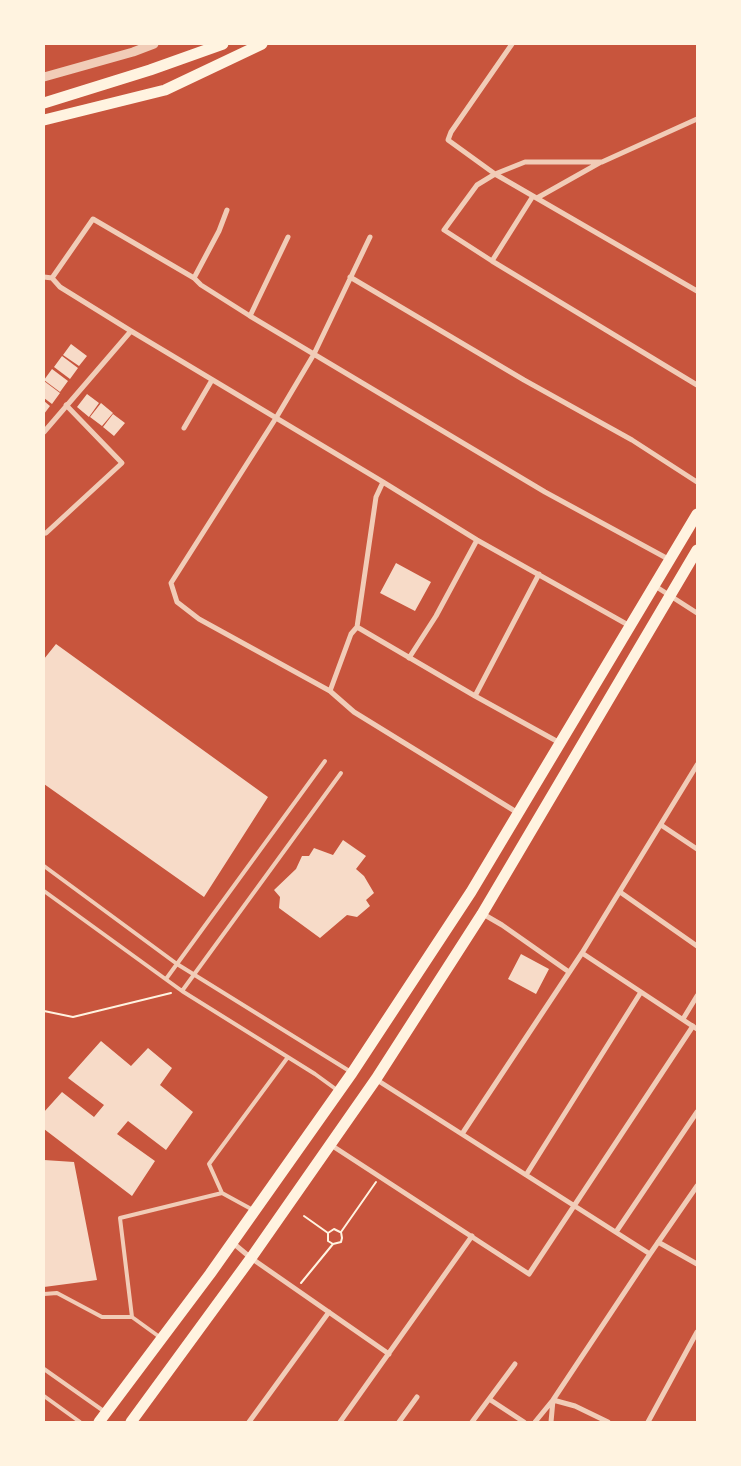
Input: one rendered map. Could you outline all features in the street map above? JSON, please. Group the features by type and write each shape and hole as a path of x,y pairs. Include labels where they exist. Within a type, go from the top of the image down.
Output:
{"main road":[{"path":"44,102 150,70 223,44"},
{"path":"44,120 165,90 263,44"},
{"path":"102,1418 255,1211 352,1073 471,892 697,514"},
{"path":"131,1422 250,1258 376,1079 482,914 697,550"}],"street":[{"path":"44,77 133,52 154,44"},
{"path":"512,44 451,132 448,140 495,174 697,291"},
{"path":"492,261 535,197 602,162 697,120"},
{"path":"602,162 525,162 495,174 477,185 444,230 697,385"},
{"path":"194,278 219,231 227,210"},
{"path":"52,278 93,219 194,278 201,285 250,316 545,492 670,560"},
{"path":"370,236 314,354 276,418 170,584 177,602 199,619 330,691 354,712 518,813"},
{"path":"250,316 288,237"},
{"path":"44,277 52,278 60,286 131,331 476,540 631,626"},
{"path":"350,278 524,380 632,440 697,482"},
{"path":"44,432 131,331"},
{"path":"184,428 212,380"},
{"path":"46,533 122,463 66,405"},
{"path":"330,691 351,634 357,626 376,497 383,482"},
{"path":"409,658 436,616 476,540"},
{"path":"475,696 539,574"},
{"path":"655,586 697,613"},
{"path":"357,626 409,658 560,743"},
{"path":"462,1134 570,972 697,765"},
{"path":"661,824 697,849"},
{"path":"620,892 697,946"},
{"path":"482,914 570,972"},
{"path":"331,1144 530,1274 695,1027 582,953"},
{"path":"526,1175 641,992"},
{"path":"683,1019 697,996"},
{"path":"376,1079 650,1254"},
{"path":"616,1232 697,1112"},
{"path":"535,1422 553,1400 697,1186"},
{"path":"340,1422 472,1236"},
{"path":"232,1242 250,1258 389,1354"},
{"path":"658,1242 697,1264"},
{"path":"249,1422 329,1312"},
{"path":"648,1422 697,1332"},
{"path":"472,1422 515,1364"},
{"path":"399,1422 416,1398"},
{"path":"489,1399 524,1422"},
{"path":"551,1422 553,1400"},
{"path":"553,1400 575,1406 608,1422"}],"lane":[{"path":"166,979 325,761"},
{"path":"182,990 341,773"},
{"path":"44,866 193,975 352,1073"},
{"path":"44,891 182,990 288,1056 339,1091"},
{"path":"255,1211 222,1193 209,1164 288,1056"},
{"path":"132,1317 120,1218 222,1193"},
{"path":"44,1294 56,1293 102,1317 132,1317 161,1339"},
{"path":"44,1369 102,1418"},
{"path":"44,1396 80,1422"}],"path":[{"path":"44,1011 73,1016 182,990"},
{"path":"296,1289 333,1244 340,1242 342,1238 341,1232 380,1176"},
{"path":"304,1216 328,1233"},
{"path":"328,1233 334,1229 341,1232"},
{"path":"328,1233 328,1241 333,1244"}],"building":[{"path":"71,344 87,356 79,366 63,355"},
{"path":"62,356 78,368 70,379 54,367"},
{"path":"52,369 68,381 60,392 44,380"},
{"path":"44,381 60,393 52,404 44,398"},
{"path":"87,394 99,403 89,417 77,407"},
{"path":"44,401 50,406 44,414"},
{"path":"101,403 113,413 102,426 90,417"},
{"path":"113,414 125,423 114,436 103,427"},
{"path":"396,563 431,582 415,611 380,593"},
{"path":"56,644 268,797 204,897 44,784 44,659"},
{"path":"343,840 366,856 356,869 364,876 374,893 366,900 370,906 357,917 347,915 320,938 279,908 280,897 274,890 296,869 302,856 309,856 314,848 333,855"},
{"path":"521,954 549,969 536,994 508,979"},
{"path":"101,1041 131,1066 148,1048 172,1068 160,1085 193,1112 166,1150 128,1121 117,1134 155,1161 132,1196 44,1129 44,1112 62,1092 94,1117 104,1105 68,1078"},
{"path":"44,1160 74,1162 97,1280 44,1287"}]}
